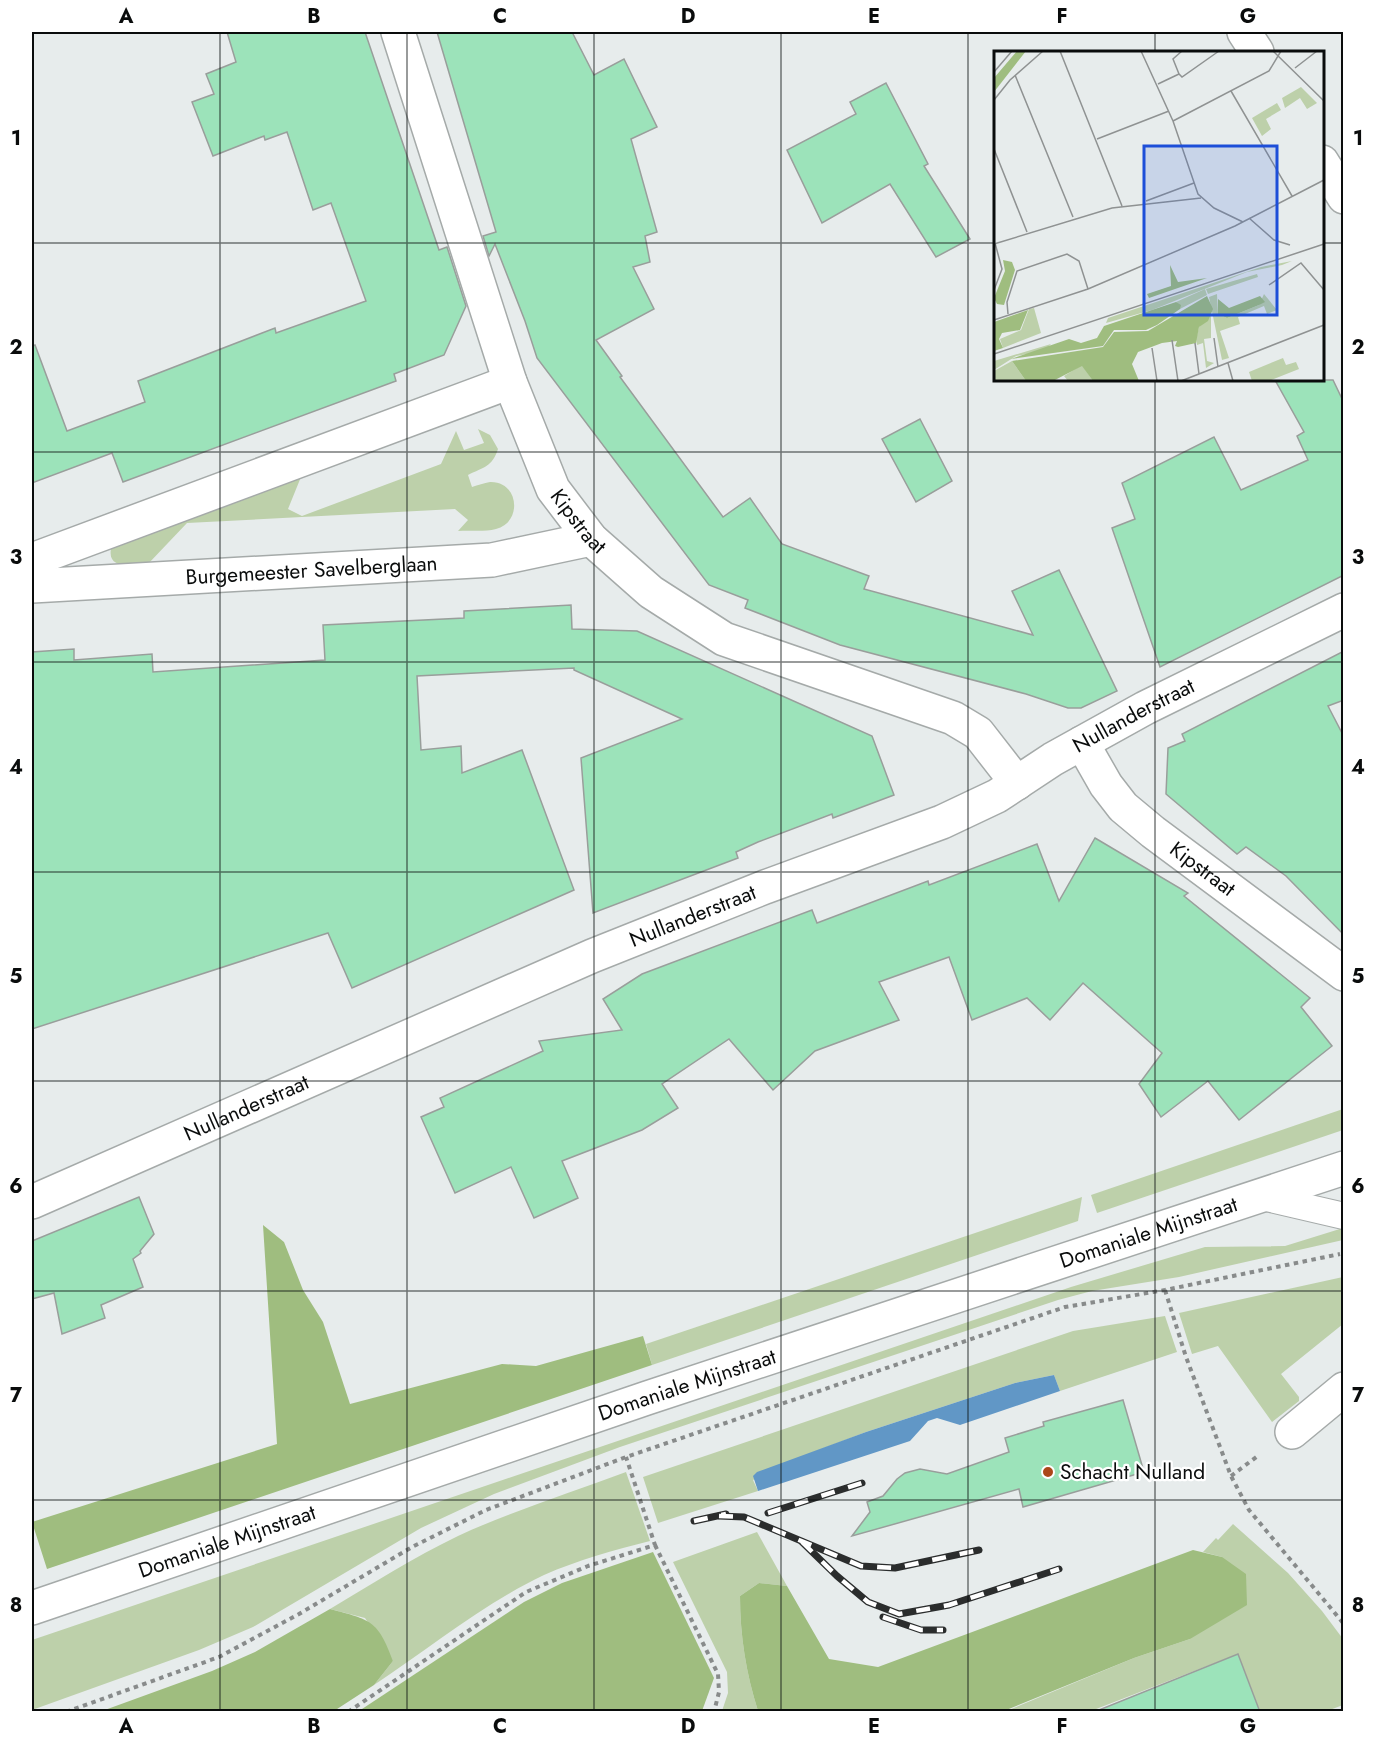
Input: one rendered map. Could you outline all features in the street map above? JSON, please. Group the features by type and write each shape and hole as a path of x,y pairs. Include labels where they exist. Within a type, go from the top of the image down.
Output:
{"street":[{"name":"Kipstraat","path":"398,32 510,382 553,489 591,539 651,592 724,639 953,718 978,733 1017,783"},
{"path":"1244,32 1256,51"},
{"path":"1324,164 1344,197"},
{"path":"32,560 510,382"},
{"name":"Burgemeester Savelberglaan","path":"32,586 492,560 591,539"},
{"name":"Nullanderstraat","path":"32,1202 592,956 765,887 942,822 980,805 1145,708 1344,610"},
{"name":"Kipstraat","path":"1082,743 1106,785 1124,807 1153,832 1344,974"},
{"name":"Domaniale Mijnstraat","path":"32,1608 635,1402 1344,1168"},
{"path":"1293,1431 1344,1389"}],"lane":[{"path":"1258,1196 1344,1216"}],"path":[{"path":"66,1712 219,1657 412,1547 476,1516 626,1456 1065,1307 1165,1290 1344,1253"},
{"path":"1165,1290 1186,1357 1231,1476 1249,1510 1344,1624"},
{"path":"626,1456 655,1545 718,1674 719,1692 714,1712"},
{"path":"348,1712 526,1592 588,1566 655,1545"}],"green space":[{"path":"478,429 490,435 498,449 490,463 468,475 472,487 490,482 500,483 507,488 514,502 511,519 496,529 458,531 468,520 455,509 187,523 148,564 121,565 112,559 112,545 303,472 288,509 302,516 441,464 456,431 464,450 484,443"},
{"path":"1343,1109 1343,1130 1097,1213 1091,1195"},
{"path":"1082,1197 1078,1221 652,1365 646,1344"},
{"path":"263,1225 284,1242 303,1290 323,1322 350,1404 502,1364 536,1366 643,1336 652,1365 47,1569 32,1522 277,1444"},
{"path":"1343,1228 1343,1240 1179,1277 1092,1291 1058,1300 620,1447 494,1494 421,1528 253,1627 199,1650 32,1710 32,1640 1071,1287 1205,1247 1285,1246"},
{"path":"1343,1277 1343,1324 1281,1374 1299,1397 1299,1401 1272,1422 1218,1346 1192,1354 1179,1313"},
{"path":"1165,1316 1177,1352 1060,1391 1054,1375 1015,1383 866,1432 819,1450 753,1480 758,1491 658,1523 643,1477 1073,1331"},
{"path":"626,1472 650,1541 570,1565 521,1587 478,1613 374,1685 393,1661 365,1618 330,1609 458,1536 520,1510"},
{"path":"1233,1524 1288,1573 1343,1639 1343,1705 1327,1711 1260,1711 1238,1654 1091,1711 1004,1712 1134,1658 1190,1639 1222,1557 1203,1552"},
{"path":"757,1532 787,1586 759,1583 740,1596 744,1654 758,1711 722,1711 728,1693 727,1672 673,1562"},
{"path":"1193,1550 1222,1557 1246,1574 1247,1605 1190,1639 1134,1658 1004,1711 758,1711 744,1654 740,1596 759,1583 787,1586 829,1659 878,1667"},
{"path":"653,1552 714,1678 702,1711 359,1711 524,1602 562,1583"},
{"path":"330,1609 364,1619 371,1624 383,1637 393,1661 374,1685 334,1711 102,1711 212,1671 255,1652"}],"water":[{"path":"1054,1375 1060,1391 960,1425 937,1418 928,1421 910,1441 758,1491 753,1476 757,1472 866,1432 1015,1383"}],"building":[{"path":"227,32 365,32 439,250 447,247 466,306 444,355 394,374 396,381 123,482 112,453 32,483 32,346 35,345 67,431 145,402 138,381 275,328 276,333 366,301 331,203 313,210 287,132 265,140 264,136 213,156 192,102 214,94 206,74 236,62"},
{"path":"437,32 572,32 594,75 624,59 657,127 631,139 657,232 645,236 650,262 633,267 654,309 596,340 622,376 620,377 723,517 750,498 782,544 869,576 864,589 1033,635 1012,591 1059,570 1117,691 1081,708 1068,708 1026,694 840,645 745,608 748,600 709,585 537,358 495,244 489,256 483,236 496,232"},
{"path":"886,83 928,164 924,166 970,239 936,257 890,184 822,223 787,150 856,114 850,102"},
{"path":"1333,380 1344,403 1344,575 1160,667 1112,528 1135,519 1122,483 1214,437 1241,490 1308,460 1297,436 1304,432 1276,381"},
{"path":"920,419 952,481 916,502 882,439"},
{"path":"571,605 572,629 637,631 872,736 894,795 833,818 832,814 758,842 736,852 738,858 593,913 581,758 682,719 574,670 574,668 417,676 421,750 461,746 462,773 522,750 574,890 352,988 328,933 32,1029 32,652 74,649 74,660 152,654 153,672 325,660 323,625 464,618 464,611"},
{"path":"1344,651 1344,700 1328,706 1344,737 1344,935 1286,876 1246,847 1237,854 1166,794 1168,748 1185,741 1182,734"},
{"path":"1095,838 1188,893 1184,896 1310,998 1301,1007 1332,1046 1239,1120 1208,1081 1161,1117 1139,1084 1162,1053 1083,983 1050,1020 1027,998 972,1020 949,957 879,982 899,1020 815,1051 773,1090 729,1039 662,1084 678,1108 642,1130 562,1161 578,1198 534,1218 511,1167 455,1193 421,1117 444,1107 440,1098 543,1051 539,1041 622,1030 603,999 642,974 812,910 817,923 928,881 929,885 1037,844 1059,901"},
{"path":"139,1197 154,1234 140,1251 141,1253 133,1259 143,1287 101,1305 105,1318 62,1334 54,1293 32,1299 32,1241"},
{"name":"Schacht Nulland","path":"1123,1400 1144,1472 1023,1507 1019,1489 852,1536 870,1512 867,1502 883,1496 905,1473 920,1469 947,1474 1009,1452 1005,1438 1044,1426 1043,1422"},
{"path":"1238,1654 1260,1712 1099,1712 1099,1710"}],"railway":[{"path":"768,1513 862,1483"},
{"path":"694,1521 726,1514"},
{"path":"719,1516 744,1517 861,1566 895,1568 979,1550"},
{"path":"802,1542 868,1602 899,1614 949,1605 1059,1569"},
{"path":"883,1617 921,1630 943,1630"}],"place":[{"name":"Schacht Nulland","path":"1048,1472"}]}
